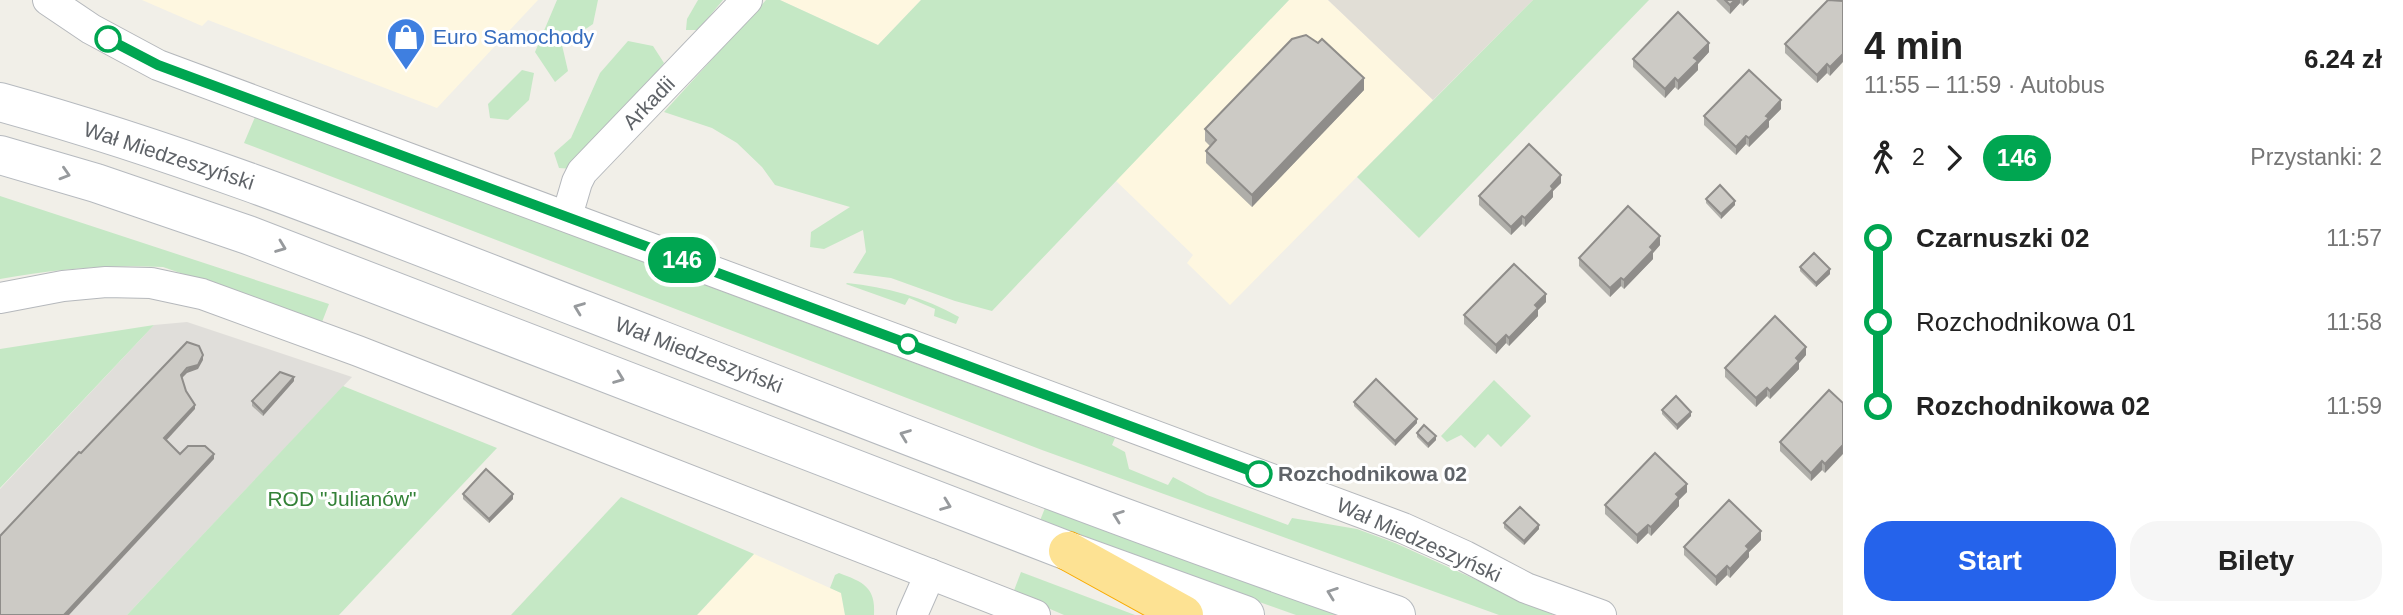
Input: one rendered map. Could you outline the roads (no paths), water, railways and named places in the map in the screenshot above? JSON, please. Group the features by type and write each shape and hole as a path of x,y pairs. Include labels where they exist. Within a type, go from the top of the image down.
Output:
{"highway":[{"path":"1068,551 1184,615"}],"main road":[{"name":"Wał Miedzeszyński","path":"0,102 177,157 319,207 1020,480 1396,615"},
{"path":"0,155 96,183 248,235 1068,551 1245,615"}],"street":[{"name":"Arkadii","path":"567,216 576,182 582,172 747,0"},
{"name":"Wał Miedzeszyński","path":"56,4 108,39 158,65 1403,528 1526,588 1601,615"},
{"path":"0,298 64,286 106,282 151,284 202,294 294,326 1035,615"},
{"path":"912,615 930,574"}],"place":[{"name":"Euro Samochody","path":"406,71"},
{"name":"Rozchodnikowa 02","path":"1259,474"}],"park label":[{"name":"ROD \"Julianów\"","path":"342,499"}]}
